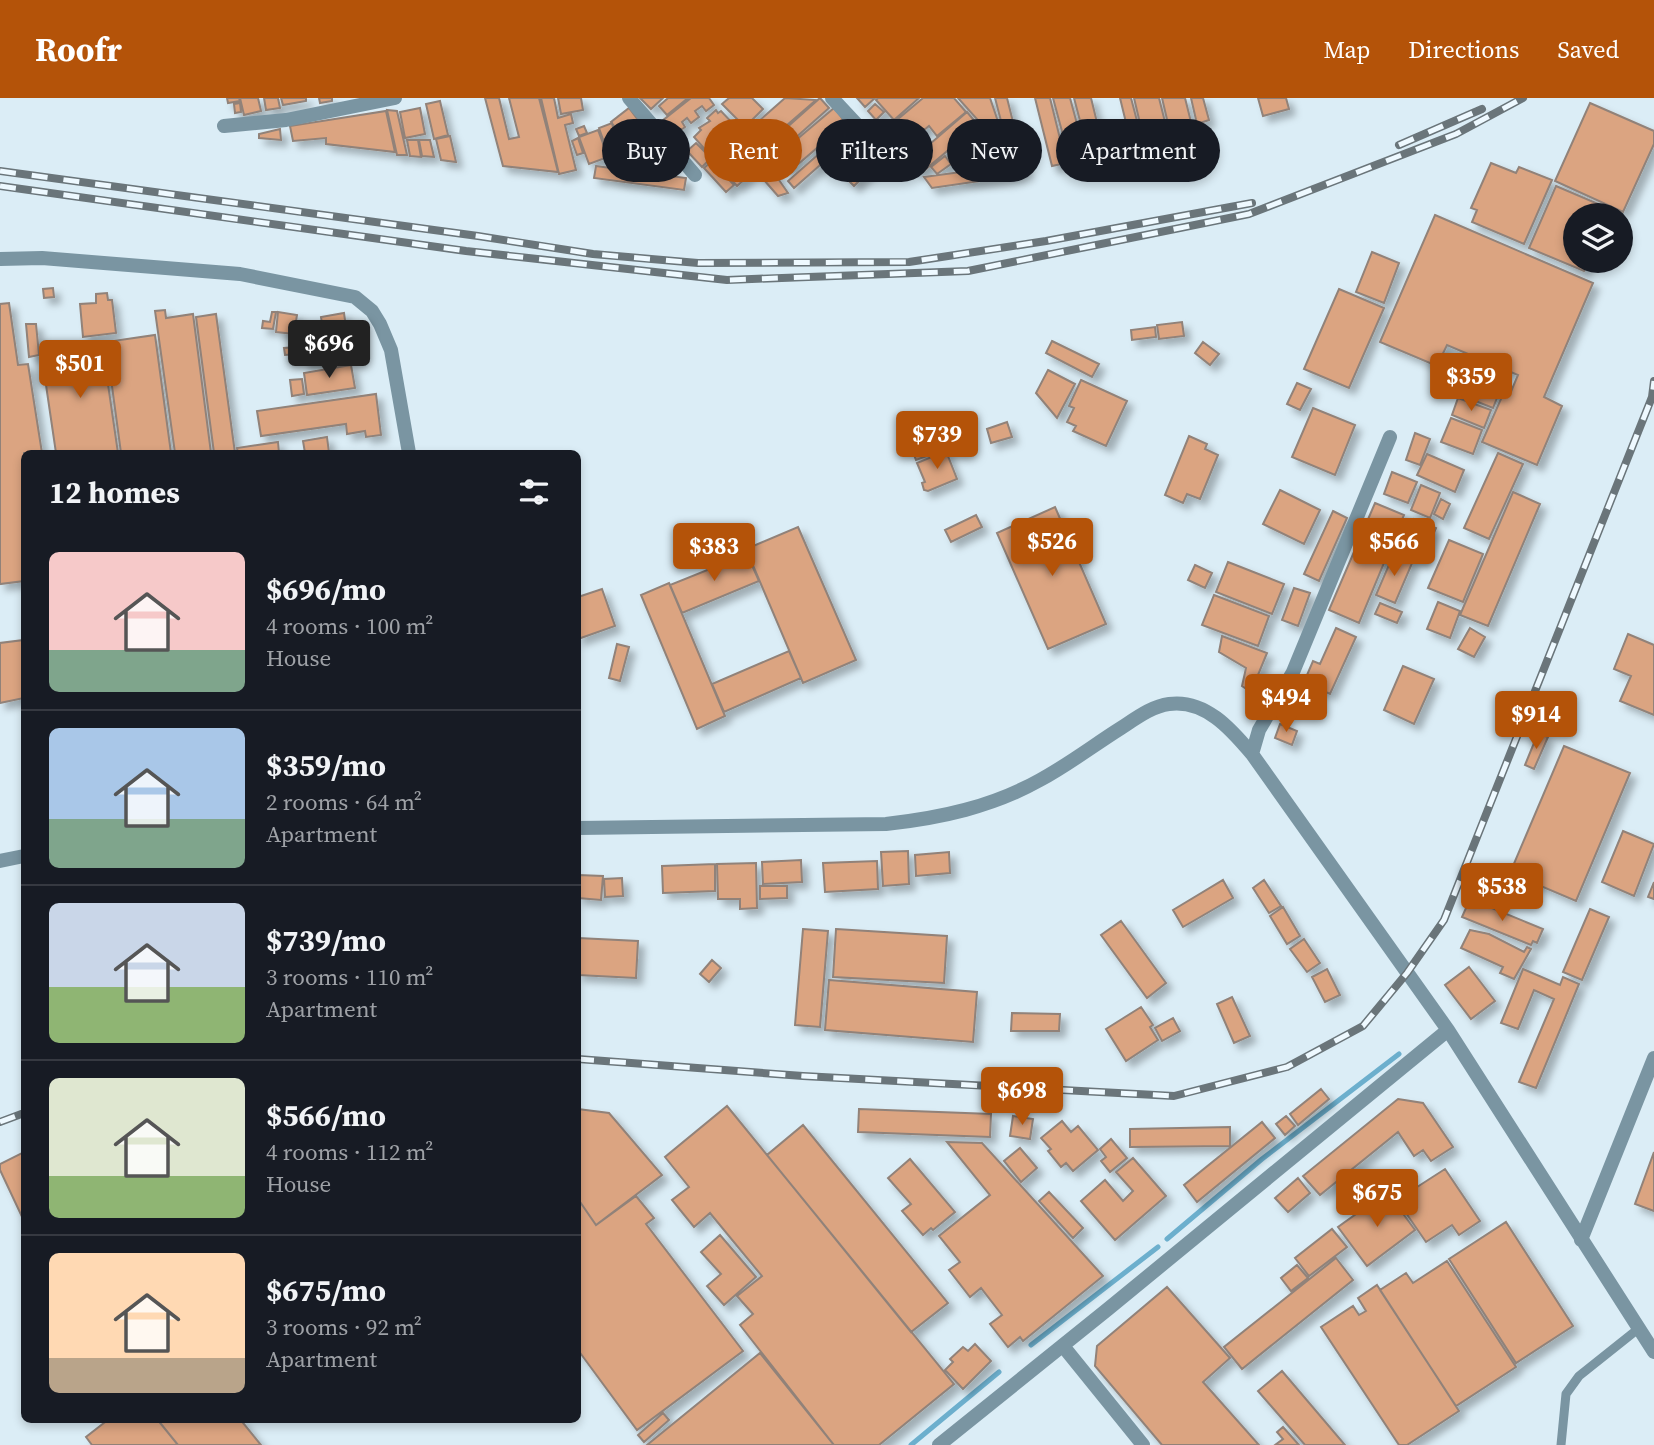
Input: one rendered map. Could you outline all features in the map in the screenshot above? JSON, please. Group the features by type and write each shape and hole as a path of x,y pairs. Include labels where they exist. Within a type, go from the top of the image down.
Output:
{"street":[{"path":"224,126 286,120 395,98"},
{"path":"629,98 695,175"},
{"path":"832,98 852,119"},
{"path":"0,260 42,258 240,274 355,297 372,311 391,350 408,450"},
{"path":"1252,754 1259,730 1293,672 1390,437"},
{"path":"581,828 886,824 936,818 987,804 1039,781 1142,715 1167,704 1188,705 1210,713 1230,727 1252,754 1448,1030 1654,1352"},
{"path":"0,861 21,857"},
{"path":"939,1445 1448,1030"},
{"path":"1581,1240 1654,1058"},
{"path":"1063,1346 1143,1445"}],"lane":[{"path":"1561,1445 1566,1394 1579,1376 1639,1329"}],"building":[{"path":"227,98 239,98 240,101 228,103"},
{"path":"240,98 258,98 261,111 244,115"},
{"path":"264,98 278,98 280,108 266,110"},
{"path":"281,98 306,98 306,101 283,105"},
{"path":"319,98 332,98 332,101 320,103"},
{"path":"485,98 499,98 509,139 519,137 509,98 539,98 558,172 503,166"},
{"path":"541,98 554,98 558,118 571,114 573,123 565,125 576,170 559,174"},
{"path":"558,98 581,98 583,110 561,114"},
{"path":"640,98 663,98 651,109"},
{"path":"668,98 688,98 667,115 659,106"},
{"path":"691,98 709,98 714,105 706,111 702,106 695,111 699,117 691,123 687,118 665,119"},
{"path":"729,98 752,98 763,109 753,119 737,119 722,104"},
{"path":"785,98 816,100 794,119 761,119"},
{"path":"820,98 829,108 802,132 802,119 796,119"},
{"path":"857,98 875,98 865,107"},
{"path":"878,98 919,98 895,119 876,100"},
{"path":"923,98 954,98 966,112 958,119 947,119 947,128 937,136 933,131 933,119 898,119"},
{"path":"958,98 990,98 997,119 977,119"},
{"path":"995,98 1007,98 1012,119 1000,119"},
{"path":"1035,98 1050,98 1056,122 1056,165 1052,166"},
{"path":"1053,98 1070,98 1076,119 1059,119"},
{"path":"1074,98 1091,98 1096,119 1080,119"},
{"path":"1120,98 1131,98 1136,119 1125,119"},
{"path":"1134,98 1159,98 1164,119 1139,119"},
{"path":"1162,98 1185,98 1190,119 1167,119"},
{"path":"1191,98 1203,98 1209,119 1196,119"},
{"path":"1258,98 1286,98 1289,109 1263,116"},
{"path":"440,101 448,135 434,139 426,104"},
{"path":"240,103 241,112 235,113 234,104"},
{"path":"1590,103 1654,131 1654,144 1627,203 1603,203 1555,181"},
{"path":"875,104 884,112 875,119 868,111"},
{"path":"420,108 425,134 405,138 400,112"},
{"path":"629,108 637,119 615,119"},
{"path":"834,108 843,119 821,119"},
{"path":"387,110 397,111 407,155 397,155"},
{"path":"716,110 718,113 721,111 729,119 708,119"},
{"path":"386,111 395,152 326,144 326,138 293,141 290,126"},
{"path":"967,112 973,119 959,119"},
{"path":"816,123 816,149 802,161 802,135"},
{"path":"704,125 704,148 694,137 701,130 699,128"},
{"path":"584,126 587,133 579,136 576,129"},
{"path":"280,129 281,140 259,138 259,134"},
{"path":"947,129 947,151 933,163 933,141"},
{"path":"598,130 602,141 602,159 589,164 579,137"},
{"path":"450,136 456,162 441,160 436,139"},
{"path":"578,138 583,153 577,155 572,141"},
{"path":"407,140 418,140 421,157 410,156"},
{"path":"419,140 430,140 434,157 422,156"},
{"path":"696,143 704,151 702,167 690,154 690,148"},
{"path":"816,156 816,169 802,181 802,169"},
{"path":"945,156 947,159 947,167 937,174 933,165"},
{"path":"1491,163 1516,173 1519,167 1552,180 1524,244 1472,222 1477,210 1471,208"},
{"path":"596,166 602,167 602,179 594,178"},
{"path":"947,174 947,182 973,182 932,188 928,182 933,182 933,176"},
{"path":"624,182 685,182 684,190"},
{"path":"717,182 731,182 734,185 726,192"},
{"path":"766,182 780,182 788,193 778,196"},
{"path":"789,182 801,182 794,188"},
{"path":"1556,186 1596,203 1563,203 1563,262 1529,248"},
{"path":"1435,215 1563,270 1563,273 1570,273 1593,283 1544,397 1562,406 1537,465 1482,442 1504,392 1510,394 1518,375 1447,345 1437,366 1380,342"},
{"path":"1372,252 1399,263 1384,303 1356,292"},
{"path":"53,288 54,297 44,298 43,289"},
{"path":"1339,289 1384,308 1349,388 1304,369"},
{"path":"107,293 108,300 112,300 116,333 83,337 80,304 96,303 96,294"},
{"path":"9,303 18,365 28,364 42,450 21,450 21,581 0,584 0,304"},
{"path":"165,310 166,318 193,314 211,450 175,450 155,311"},
{"path":"272,312 276,312 273,329 262,328 263,321 270,322"},
{"path":"278,312 297,315 294,334 276,332"},
{"path":"344,313 346,327 323,331 321,317"},
{"path":"216,314 235,450 214,450 196,317"},
{"path":"1182,322 1184,336 1159,339 1157,325"},
{"path":"26,324 36,324 39,355 29,357"},
{"path":"1155,327 1156,337 1132,340 1131,330"},
{"path":"349,328 354,354 304,364 299,337"},
{"path":"155,335 171,450 121,450 106,342"},
{"path":"1052,341 1099,364 1092,377 1046,353"},
{"path":"1203,342 1219,354 1210,365 1195,353"},
{"path":"102,343 118,450 56,450 41,351"},
{"path":"297,347 298,354 285,355 284,348"},
{"path":"351,365 355,388 307,395 304,373"},
{"path":"1048,370 1075,384 1057,418 1036,393"},
{"path":"1469,371 1503,383 1493,408 1460,395"},
{"path":"302,379 304,394 292,396 290,380"},
{"path":"1081,380 1127,401 1106,446 1073,431 1076,426 1067,422 1074,408 1069,406"},
{"path":"1297,383 1311,389 1300,410 1287,404"},
{"path":"376,394 381,435 366,437 365,431 347,434 346,424 261,436 257,411"},
{"path":"1458,398 1491,410 1484,428 1452,415"},
{"path":"1313,408 1355,425 1335,475 1292,457"},
{"path":"1451,418 1482,430 1473,454 1441,442"},
{"path":"1007,422 1012,437 991,443 987,429"},
{"path":"928,433 935,453 916,460 908,440"},
{"path":"1415,433 1430,439 1420,465 1406,460"},
{"path":"1189,436 1207,444 1205,449 1218,455 1200,499 1187,494 1183,503 1165,495"},
{"path":"327,437 329,450 304,450 303,441"},
{"path":"278,442 279,450 237,450"},
{"path":"946,451 957,479 928,491 924,490 922,483 925,482 917,463"},
{"path":"1498,453 1523,464 1489,539 1464,528"},
{"path":"1427,454 1464,470 1455,492 1417,475"},
{"path":"1392,472 1417,482 1408,503 1384,494"},
{"path":"1421,485 1440,493 1430,518 1411,510"},
{"path":"1280,490 1320,510 1304,544 1263,524"},
{"path":"1513,492 1540,504 1488,626 1460,615"},
{"path":"1441,499 1450,504 1443,519 1434,514"},
{"path":"1375,503 1404,515 1359,623 1329,610"},
{"path":"1055,507 1106,624 1048,649 997,533"},
{"path":"1333,511 1347,518 1319,581 1304,574"},
{"path":"976,515 982,527 951,542 945,530"},
{"path":"1414,519 1436,528 1423,561 1400,552"},
{"path":"798,527 856,660 803,683 746,549"},
{"path":"1449,540 1483,554 1463,602 1428,588"},
{"path":"1394,553 1413,561 1395,603 1376,595"},
{"path":"747,554 759,581 682,613 670,585"},
{"path":"1228,562 1284,584 1272,614 1216,592"},
{"path":"1195,565 1212,573 1205,588 1188,580"},
{"path":"669,583 725,716 697,729 641,595"},
{"path":"1294,588 1310,593 1298,626 1282,620"},
{"path":"602,589 615,626 581,638 581,596"},
{"path":"1214,595 1269,616 1258,646 1202,625"},
{"path":"1438,602 1460,611 1450,638 1427,629"},
{"path":"1380,603 1402,612 1397,623 1375,614"},
{"path":"1336,628 1356,637 1330,694 1304,682 1313,661 1320,664"},
{"path":"1470,628 1485,637 1474,657 1458,649"},
{"path":"1628,634 1654,645 1654,715 1620,701 1631,676 1614,669"},
{"path":"1222,636 1267,653 1251,692 1242,686 1246,668 1219,652"},
{"path":"21,640 21,699 0,703 0,643"},
{"path":"617,644 629,647 620,681 609,678"},
{"path":"789,651 801,678 724,712 712,684"},
{"path":"1403,666 1434,679 1414,724 1384,710"},
{"path":"1280,724 1297,731 1292,745 1275,738"},
{"path":"1538,733 1548,737 1534,769 1525,765"},
{"path":"1564,746 1630,773 1576,901 1510,873"},
{"path":"1623,831 1654,844 1634,896 1602,882"},
{"path":"908,851 909,884 883,886 881,852"},
{"path":"949,852 950,873 916,876 915,855"},
{"path":"801,860 802,882 763,884 762,862"},
{"path":"877,861 878,889 825,892 823,863"},
{"path":"756,863 757,908 740,909 740,899 718,899 717,864"},
{"path":"715,864 715,891 663,893 662,866"},
{"path":"581,875 603,876 601,900 581,898"},
{"path":"622,878 623,896 605,897 604,879"},
{"path":"1223,880 1233,898 1183,927 1173,910"},
{"path":"1264,880 1281,906 1269,913 1253,888"},
{"path":"1654,882 1654,899 1648,897"},
{"path":"760,886 787,886 787,898 760,899"},
{"path":"1470,899 1543,929 1537,943 1533,941 1531,945 1462,917"},
{"path":"1283,907 1300,936 1287,944 1270,916"},
{"path":"1590,909 1609,917 1582,980 1563,972"},
{"path":"1121,921 1166,983 1147,998 1101,935"},
{"path":"803,929 828,931 820,1027 795,1025"},
{"path":"836,929 947,936 944,983 833,977"},
{"path":"1470,930 1489,934 1524,952 1527,947 1531,949 1514,979 1500,973 1503,967 1461,948"},
{"path":"581,938 638,941 636,978 581,975"},
{"path":"1304,939 1320,963 1307,972 1290,949"},
{"path":"712,960 721,968 709,982 700,974"},
{"path":"1469,967 1495,1001 1471,1019 1445,985"},
{"path":"1327,969 1340,995 1325,1002 1312,977"},
{"path":"1523,969 1560,985 1563,977 1579,984 1536,1088 1519,1082 1554,999 1534,990 1518,1029 1501,1023"},
{"path":"829,980 977,992 973,1042 825,1030"},
{"path":"1232,997 1250,1036 1234,1043 1217,1004"},
{"path":"1141,1007 1153,1025 1150,1027 1158,1040 1126,1061 1106,1029"},
{"path":"1012,1013 1060,1014 1059,1031 1011,1031"},
{"path":"1173,1018 1180,1031 1162,1041 1155,1028"},
{"path":"1321,1089 1329,1099 1298,1125 1290,1114"},
{"path":"1398,1099 1423,1103 1453,1147 1431,1161 1423,1150 1414,1156 1398,1132 1320,1195 1303,1176"},
{"path":"727,1106 954,1384 879,1445 834,1445 740,1325 753,1314 737,1296 762,1276 710,1213 694,1227 672,1200 689,1187 665,1157"},
{"path":"581,1109 609,1113 662,1175 596,1225 581,1203"},
{"path":"859,1109 991,1114 990,1137 858,1132"},
{"path":"1013,1116 1033,1119 1030,1139 1010,1136"},
{"path":"1286,1116 1295,1126 1285,1135 1276,1124"},
{"path":"1062,1121 1071,1132 1078,1126 1098,1150 1073,1171 1066,1163 1061,1167 1041,1138"},
{"path":"1262,1122 1275,1138 1197,1202 1184,1185"},
{"path":"803,1125 948,1303 911,1332 767,1155"},
{"path":"1230,1127 1230,1146 1130,1147 1130,1129"},
{"path":"1111,1139 1127,1158 1110,1172 1101,1161 1106,1157 1100,1149"},
{"path":"947,1142 982,1143 1103,1276 1023,1341 1020,1337 1008,1347 990,1324 1002,1315 981,1288 970,1297 949,1270 960,1262 939,1236 990,1195"},
{"path":"1020,1148 1037,1168 1021,1182 1004,1161"},
{"path":"1654,1152 1654,1211 1635,1204"},
{"path":"21,1154 21,1215 0,1170 0,1164"},
{"path":"1133,1158 1166,1196 1115,1240 1081,1201 1105,1180 1123,1201 1133,1191 1116,1172"},
{"path":"910,1159 955,1212 923,1235 902,1211 911,1204 888,1178"},
{"path":"1445,1169 1480,1221 1459,1235 1452,1225 1426,1242 1397,1200"},
{"path":"1298,1178 1310,1193 1288,1212 1275,1198"},
{"path":"1049,1192 1083,1228 1073,1238 1039,1201"},
{"path":"1387,1192 1415,1230 1367,1266 1338,1227"},
{"path":"636,1196 654,1218 646,1224 743,1351 637,1430 581,1354 581,1203 596,1225"},
{"path":"1506,1222 1573,1326 1516,1363 1449,1259"},
{"path":"1332,1229 1347,1247 1309,1276 1295,1258"},
{"path":"720,1235 756,1277 724,1305 707,1286 721,1274 701,1252"},
{"path":"1336,1258 1353,1280 1242,1369 1224,1347"},
{"path":"1447,1261 1516,1367 1456,1406 1380,1290 1406,1273 1413,1283"},
{"path":"1297,1265 1308,1278 1291,1291 1281,1278"},
{"path":"1377,1285 1459,1411 1407,1445 1399,1445 1321,1327 1353,1306 1359,1315 1366,1311 1358,1298"},
{"path":"1167,1287 1230,1358 1203,1382 1259,1445 1162,1445 1095,1366 1097,1346"},
{"path":"975,1344 991,1361 963,1389 945,1370 953,1362 950,1359 963,1347 968,1351"},
{"path":"760,1353 834,1445 647,1445"},
{"path":"1282,1371 1345,1445 1305,1445 1258,1391"},
{"path":"663,1413 669,1420 644,1442 638,1435"},
{"path":"104,1423 160,1423 178,1445 92,1445 86,1437"},
{"path":"160,1423 243,1423 261,1445 178,1445"},
{"path":"1283,1427 1299,1445 1275,1445 1283,1439 1277,1432"}],"waterway":[{"path":"1167,1239 1262,1159 1399,1054"},
{"path":"1031,1345 1158,1247"},
{"path":"911,1445 999,1372"}],"railway":[{"path":"0,186 466,251 727,280 968,271 1249,214 1456,134 1523,98"},
{"path":"1399,145 1482,109"},
{"path":"0,171 593,254 698,263 909,262 1046,241 1252,203"},
{"path":"581,1059 803,1076 1174,1096 1287,1067 1363,1026 1407,973 1444,920 1652,397 1654,381"},
{"path":"0,1122 21,1114"}]}
